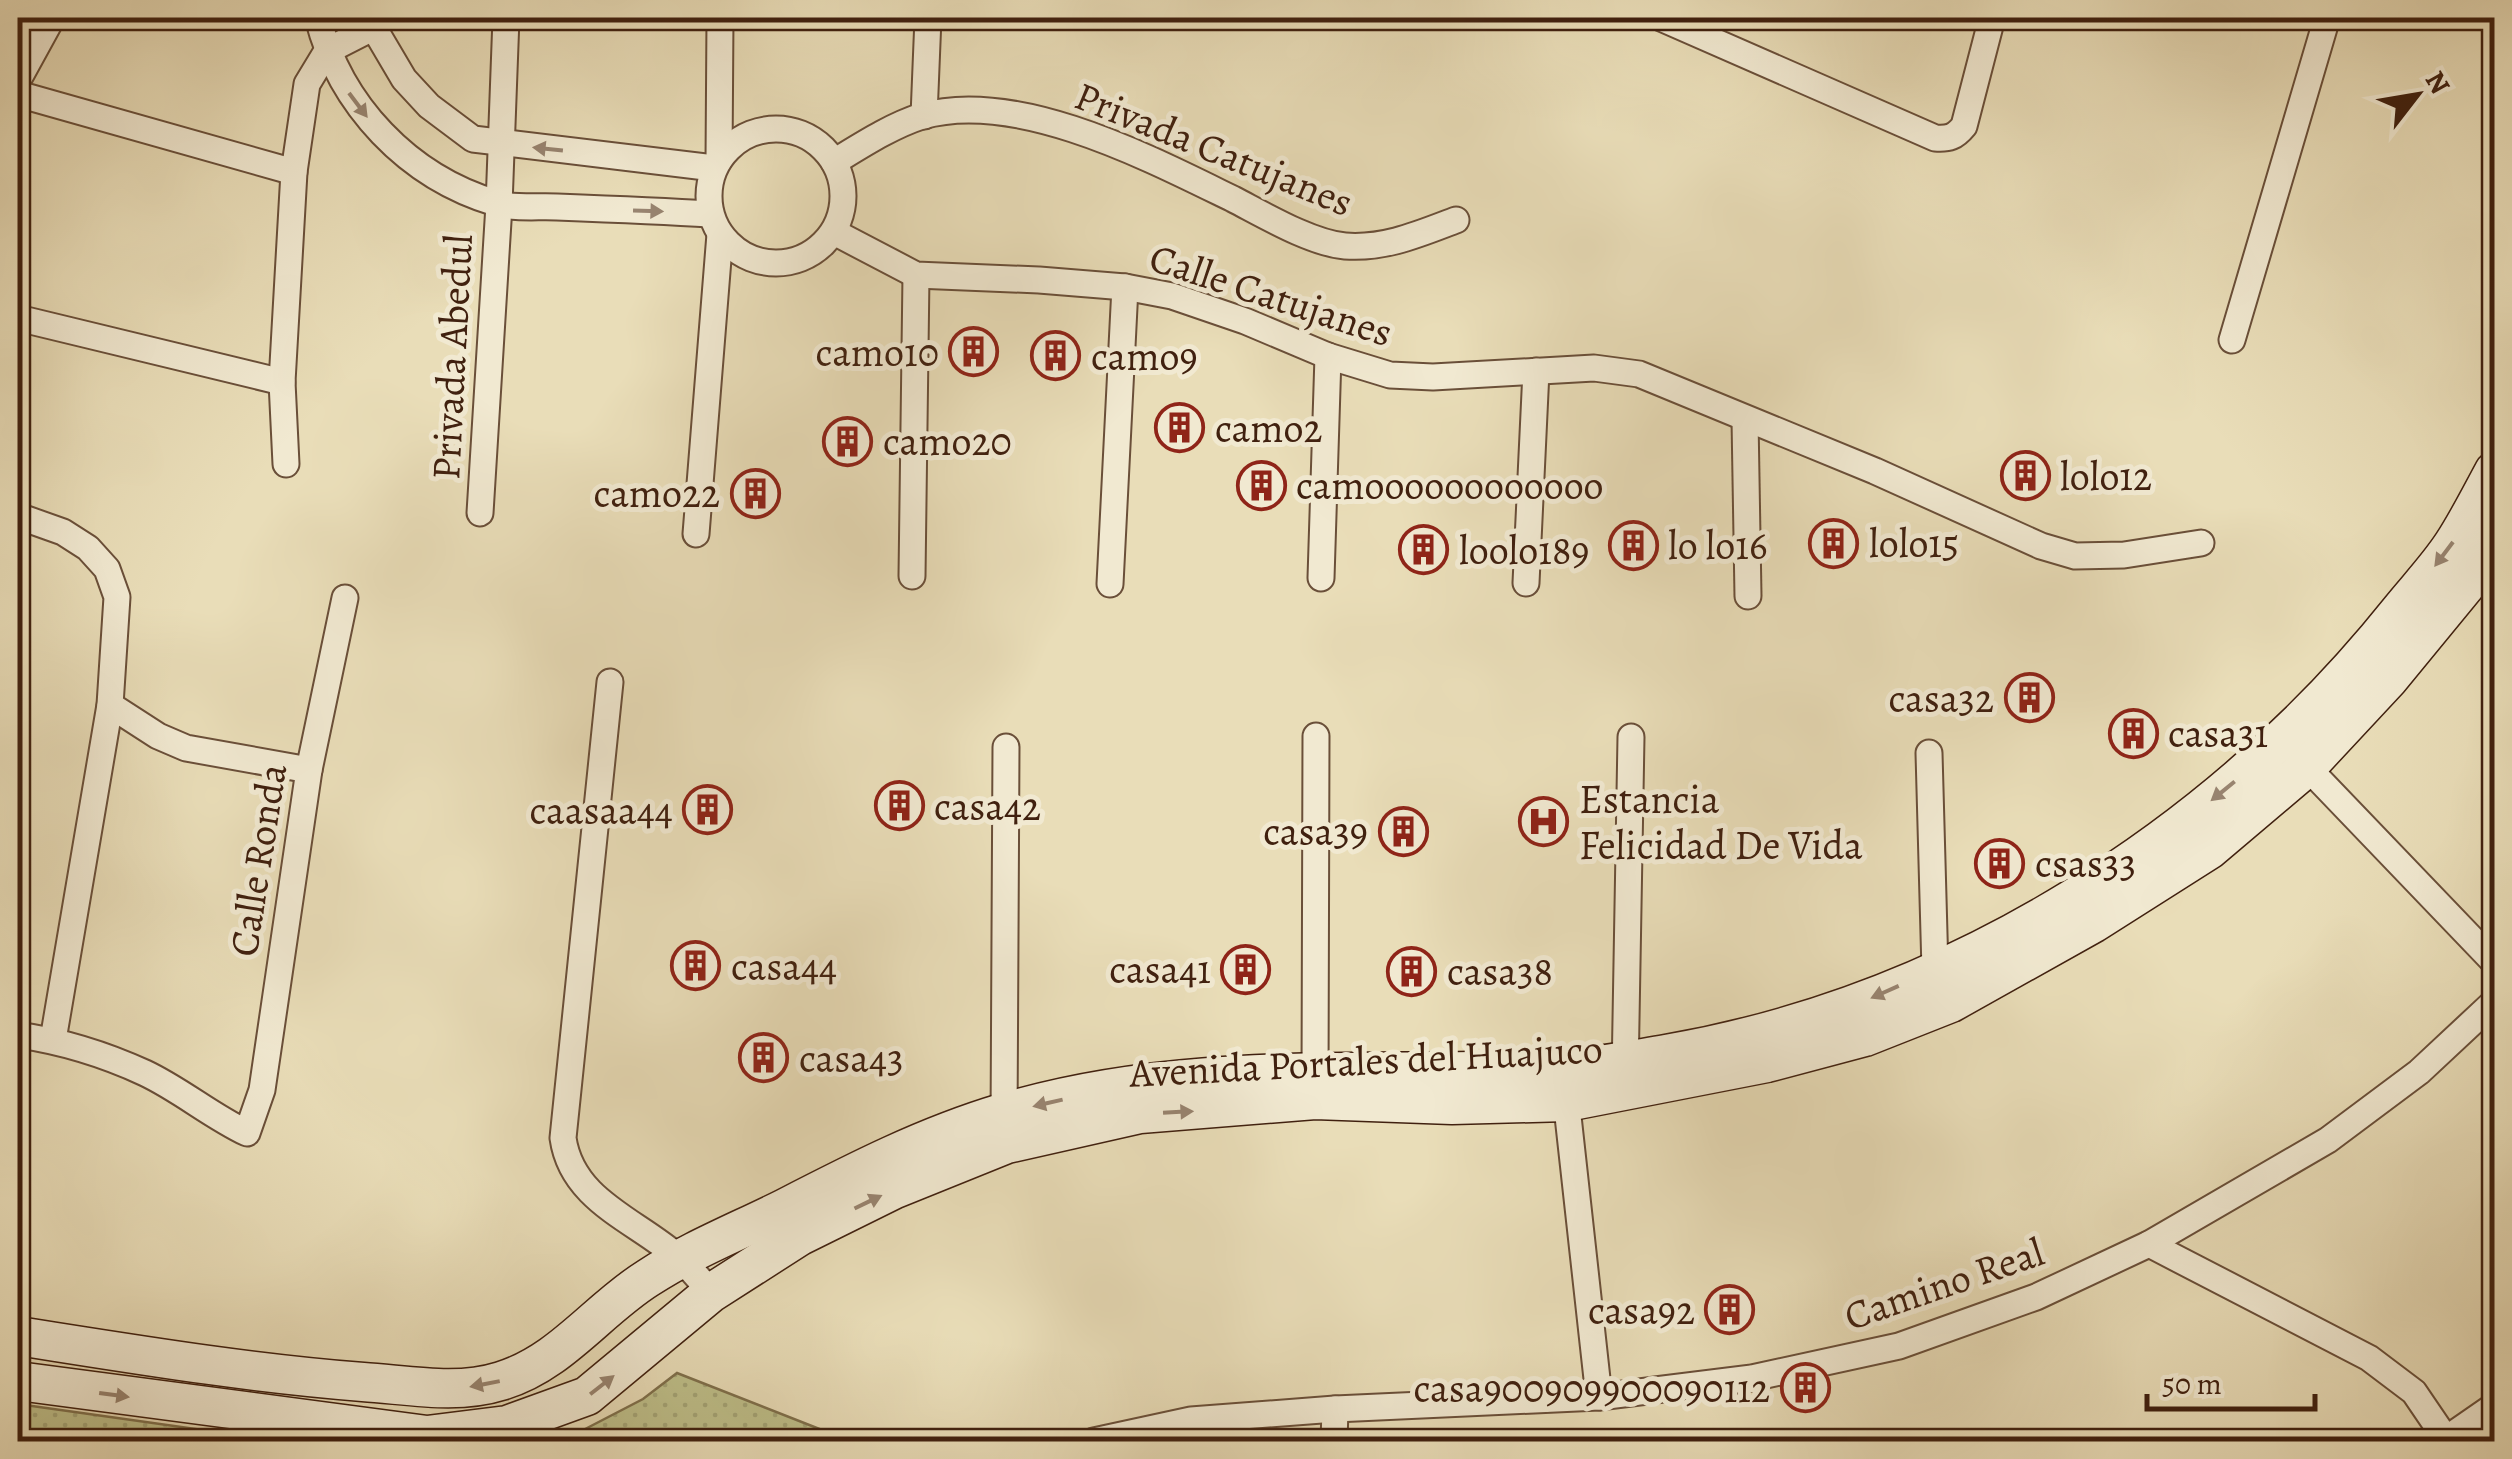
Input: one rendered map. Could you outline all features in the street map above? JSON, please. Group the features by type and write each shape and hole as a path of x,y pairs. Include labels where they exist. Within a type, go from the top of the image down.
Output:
{"street":[{"path":"18,80 52,18"},
{"path":"318,18 327,51 351,98 383,136 450,184 499,204 715,224 745,256 778,264 800,260 820,249 834,232 844,197 842,178 819,144 800,133 777,128 754,132 734,143 716,164"},
{"name":"Privada Abedul","path":"480,513 506,18"},
{"path":"696,534 715,224 708,190 716,164 720,18"},
{"path":"924,116 928,18"},
{"path":"1661,18 1934,138 1947,139 1964,126 1992,18"},
{"path":"2232,340 2327,18"},
{"path":"286,464 282,382 294,172 307,84 327,51 370,23 404,79 430,106 473,139 716,164"},
{"path":"18,94 294,172"},
{"name":"Privada Catujanes","path":"834,162 895,127 924,116 963,110 1005,111 1034,117 1154,160 1285,225 1340,246 1372,247 1456,220"},
{"name":"Calle Catujanes","path":"834,232 916,275 1125,287 1172,296 1246,321 1328,356 1390,375 1432,377 1594,368 1639,374 1745,419"},
{"path":"912,576 916,275"},
{"path":"1110,584 1125,287"},
{"path":"18,318 282,382"},
{"path":"1321,578 1328,356"},
{"path":"1526,583 1536,371"},
{"path":"1748,596 1745,419 1875,471 2041,546 2075,556 2124,556 2201,543"},
{"name":"Avenida Portales del Huajuco","path":"2296,753 2360,660 2452,545 2494,471"},
{"path":"18,516 63,532 88,548 107,569 117,597 110,705 53,1040 18,1035"},
{"name":"Avenida Portales del Huajuco","path":"18,1336 257,1374 460,1390 500,1382 537,1367 639,1283 680,1258 891,1154 1005,1128 1124,1086 1218,1074 1315,1085 1564,1086 1625,1076 1848,1009 1943,987 2185,822 2296,753 2389,679 2481,566 2494,543"},
{"name":"Calle Ronda","path":"53,1040 146,1074 247,1133 262,1090 309,770 346,598"},
{"path":"610,682 562,1138 573,1173 592,1196 680,1258 711,1293"},
{"path":"110,705 158,736 186,748 309,770"},
{"path":"1315,1085 1316,736"},
{"path":"1625,1076 1631,738"},
{"path":"1005,1128 1006,747"},
{"path":"1929,753 1943,987"},
{"path":"2296,753 2494,962"},
{"name":"Camino Real","path":"1094,1441 1191,1420 1599,1397 1752,1378 1899,1346 2036,1297 2149,1244 2328,1140 2419,1072 2494,1002"},
{"path":"1564,1086 1599,1397"},
{"name":"Avenida Portales del Huajuco","path":"18,1381 427,1435 507,1426 587,1396 711,1293 800,1236 1005,1128"},
{"path":"2149,1244 2369,1358 2414,1392 2446,1440 2494,1406"},
{"path":"537,1367 562,1406"},
{"path":"1334,1442 1335,1410"}],"green space":[{"path":"677,1373 850,1441 562,1441 643,1399"},
{"path":"18,1404 281,1441 18,1441"}],"place":[{"name":"camo10","path":"974,352"},
{"name":"camo9","path":"1056,356"},
{"name":"camo2","path":"1180,428"},
{"name":"camo20","path":"848,441"},
{"name":"lolo12","path":"2025,476"},
{"name":"camoooooooooooo","path":"1261,485"},
{"name":"camo22","path":"755,493"},
{"name":"lolo15","path":"1834,543"},
{"name":"lo lo16","path":"1633,545"},
{"name":"loolo189","path":"1424,550"},
{"name":"casa32","path":"2029,698"},
{"name":"casa31","path":"2133,733"},
{"name":"casa42","path":"899,806"},
{"name":"caasaa44","path":"708,810"},
{"name":"Estancia Felicidad De Vida","path":"1544,822"},
{"name":"casa39","path":"1403,831"},
{"name":"csas33","path":"2000,863"},
{"name":"casa44","path":"696,966"},
{"name":"casa41","path":"1246,969"},
{"name":"casa38","path":"1412,971"},
{"name":"casa43","path":"764,1058"},
{"name":"casa92","path":"1730,1310"},
{"name":"casa900909900090112","path":"1805,1388"}]}
